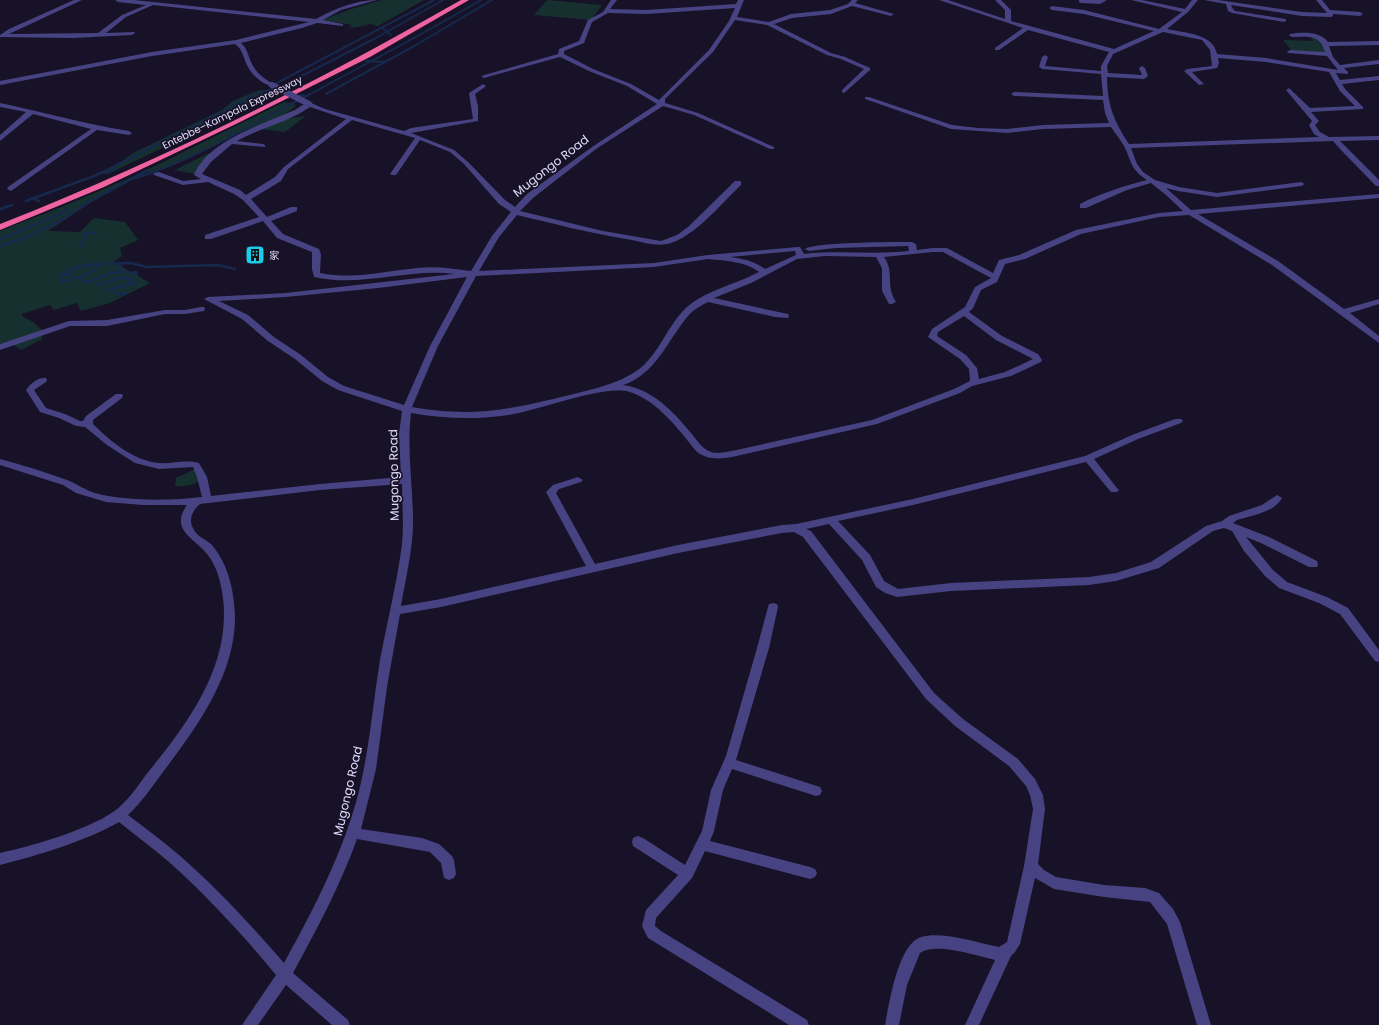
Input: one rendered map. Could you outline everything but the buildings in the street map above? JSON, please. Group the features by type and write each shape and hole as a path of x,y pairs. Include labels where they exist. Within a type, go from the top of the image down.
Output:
{"highway":[{"name":"Entebbe–Kampala Expressway","path":"0,221 114,175 182,143 360,54 456,0"},
{"name":"Entebbe–Kampala Expressway","path":"0,227 114,180 280,102 401,38 466,0"}],"street":[{"path":"1,37 11,30 78,0"},
{"path":"120,0 317,21 341,25"},
{"path":"0,83 159,53 236,42 295,28 317,21 339,9 374,0"},
{"path":"561,55 561,50 582,42 590,21 606,11 614,0"},
{"path":"942,0 1027,28 1113,51"},
{"path":"998,0 1008,10 1008,21"},
{"path":"1081,1 1100,2 1104,0"},
{"path":"1134,0 1186,11"},
{"path":"1195,0 1186,11 1161,31 1113,51 1104,66 1108,114 1113,125 1128,146 1134,164 1141,173 1169,193 1191,213 1275,263 1378,339"},
{"path":"1207,0 1302,14 1331,15 1329,12"},
{"path":"1319,0 1329,12 1360,14"},
{"path":"769,24 791,16 827,13 853,2 891,14"},
{"path":"100,34 124,16 154,3"},
{"path":"606,11 646,12 740,3"},
{"name":"Mugongo Road","path":"249,1025 286,975 339,870 353,833 370,769 381,687 407,544 408,516 404,434 407,409 434,346 473,274 496,236 514,212 530,196 594,148 662,104 662,99 711,51 733,18 740,3"},
{"path":"1228,3 1230,10 1234,12 1284,20"},
{"path":"1052,8 1084,12 1161,31 1204,39 1213,50 1216,63 1215,67 1186,71 1201,84"},
{"path":"733,18 769,24 829,54 843,58 868,69 844,91"},
{"path":"997,49 1027,28"},
{"path":"1,37 132,33"},
{"path":"1292,35 1319,37 1327,44 1379,43"},
{"path":"236,42 245,51 247,60 252,69 263,81 324,110 419,137 452,151 476,173 502,202 511,207 514,212 603,233 664,243 686,231 710,212 738,183"},
{"path":"1327,44 1328,54 1339,67 1359,79"},
{"path":"1290,52 1328,54"},
{"path":"484,76 561,55 591,70 629,85 662,104 696,114 772,148"},
{"path":"1214,56 1266,60 1346,72"},
{"path":"1045,57 1042,67 1144,77 1142,68"},
{"path":"1339,67 1379,62"},
{"path":"1331,70 1349,98 1361,108 1366,115"},
{"path":"1338,82 1379,78"},
{"path":"404,133 411,130 476,120 472,93 483,86"},
{"path":"1289,90 1316,121 1312,125 1314,130 1319,136 1327,139"},
{"path":"1014,94 1106,98"},
{"path":"867,98 951,127 978,130 1007,131 1043,127 1113,125"},
{"path":"290,116 309,104"},
{"path":"0,106 32,111 96,128 129,133"},
{"path":"1308,110 1361,108"},
{"path":"324,110 276,120 229,142 205,163 198,172 198,175 207,180 233,189 246,198 280,236 316,252 315,271 317,274 324,277 378,277 425,269 473,274"},
{"path":"0,139 32,111"},
{"path":"246,198 257,193 278,178 286,168 351,118"},
{"path":"11,189 96,128"},
{"path":"394,174 419,137"},
{"path":"1128,146 1162,146 1214,142 1379,138"},
{"path":"1335,139 1343,149 1379,184"},
{"path":"229,142 263,146"},
{"path":"1128,146 1143,148 1231,143"},
{"path":"157,173 156,174 183,183 207,180"},
{"path":"1083,206 1124,188 1152,181 1178,189 1217,195 1301,184"},
{"path":"1169,193 1178,189"},
{"path":"974,383 973,368 962,357 932,337 935,331 969,308 973,302 976,291 994,280 994,276 1002,262 1022,257 1053,245 1079,232 1159,215 1378,197"},
{"path":"208,238 294,209"},
{"path":"913,252 912,244 830,245 818,249 799,252 745,257 708,257 654,265 473,274 378,286 286,295 208,299 245,317 271,339 298,357 325,380 342,388 407,409 440,415 488,415 515,411 616,387 628,389 650,398 666,410 700,450 704,453 716,456 732,454 874,422 974,383 1008,374 1030,365 1038,359 1000,338 964,312"},
{"path":"600,390 626,381 642,372 653,360 685,314 707,299 778,265 799,252 878,255 944,250 994,276"},
{"path":"878,255 883,259 887,271 886,291 892,302"},
{"path":"745,257 764,272"},
{"path":"753,264 778,265"},
{"path":"707,299 785,316"},
{"path":"1343,312 1379,301"},
{"path":"0,347 26,340 54,328 69,324 107,323 165,312 185,312 201,309"},
{"path":"0,858 47,845 96,827 119,815 143,789 179,740 209,691 222,665 227,650 230,615 221,572 213,554 208,547 189,532 187,527 186,516 189,509 202,500 204,484 198,467 196,465 162,466 144,463 136,460 108,441 87,424 78,424 62,416 43,410 30,390 43,380"},
{"path":"87,424 88,420 92,416 118,396"},
{"path":"395,611 592,568 756,534 796,528 913,502 1088,458 1135,437 1178,421"},
{"path":"1088,458 1114,490"},
{"path":"0,462 20,467 66,483 79,491 106,499 143,502 202,500 320,487 407,480"},
{"path":"578,480 556,487 551,492 592,568"},
{"path":"831,520 858,547 866,558 880,584 889,590 897,592 1089,581 1116,577 1155,566 1210,528 1224,524 1233,518 1276,502 1278,498"},
{"path":"1224,524 1265,540 1313,564"},
{"path":"796,528 806,534 930,696 969,730 1003,753 1036,790 1040,809 1031,866 1013,944 1005,953 972,1025"},
{"path":"1236,529 1248,548 1269,573 1283,585 1323,600 1344,611 1379,658"},
{"path":"773,607 763,648 729,763 717,790 708,831 703,845 687,874 651,914 648,921 648,927 651,932 802,1025"},
{"path":"729,763 816,791"},
{"path":"119,815 173,858 210,892 260,944 286,975 344,1025"},
{"path":"353,833 422,844 434,848 447,860 449,874"},
{"path":"638,842 687,874"},
{"path":"703,845 810,873"},
{"path":"1031,866 1039,874 1054,883 1104,891 1145,894 1154,897 1168,913 1173,922 1204,1025"},
{"path":"892,1025 900,985 915,948 922,943 941,942 990,953 1005,953"}],"green space":[{"path":"382,0 424,0 378,26 369,24 349,28 352,25 323,20 348,10"},
{"path":"547,0 602,5 591,20 534,15"},
{"path":"1310,36 1319,38 1327,53 1292,51 1283,40 1313,41"},
{"path":"259,90 266,90 274,95 118,169 110,172 108,171 133,153 222,110 233,101"},
{"path":"284,102 293,103 296,106 282,116 239,133 166,168 139,174"},
{"path":"306,116 285,132 260,129 283,119"},
{"path":"209,153 212,154 195,174 175,170"},
{"path":"139,174 132,180 90,203 48,231 80,232 94,218 125,222 138,240 120,248 122,256 114,262 150,283 110,303 81,311 77,303 54,310 50,305 22,314 22,316 33,322 42,330 42,339 21,350 8,341 0,344 0,231"},
{"path":"197,468 207,477 192,484 175,486 176,478"}],"waterway":[{"path":"277,83 434,0"},
{"path":"387,32 443,0"},
{"path":"371,61 481,0"},
{"path":"326,94 416,45 492,0"},
{"path":"382,28 387,32"},
{"path":"103,172 258,93 280,87 387,32"},
{"path":"387,32 391,35"},
{"path":"366,61 371,61"},
{"path":"306,96 371,61"},
{"path":"371,61 384,62"},
{"path":"300,95 306,96"},
{"path":"152,173 188,158 306,96"},
{"path":"227,131 234,134"},
{"path":"108,172 115,170"},
{"path":"142,173 147,170"},
{"path":"96,175 103,172"},
{"path":"103,173 108,172"},
{"path":"0,246 29,236 56,223 89,202 144,172"},
{"path":"135,178 152,173"},
{"path":"33,199 97,175"},
{"path":"26,201 33,199"},
{"path":"33,199 39,201"},
{"path":"0,209 12,205"},
{"path":"0,239 58,215 68,209"},
{"path":"80,246 86,237 84,236 86,233 95,233"},
{"path":"97,264 131,263 147,267 218,265 235,269"},
{"path":"63,275 60,280 61,282 90,273 98,266 97,264"},
{"path":"63,275 70,269 97,264"},
{"path":"121,264 122,271 129,273 136,272 137,275 131,279"},
{"path":"81,278 83,282 86,282 119,271 122,277"},
{"path":"63,275 73,274"},
{"path":"98,285 122,277"},
{"path":"122,277 127,279"},
{"path":"107,290 130,284 127,279"},
{"path":"131,279 136,285"},
{"path":"115,288 116,293 121,295 126,293"}],"place":[{"name":"家","path":"255,255"}]}
